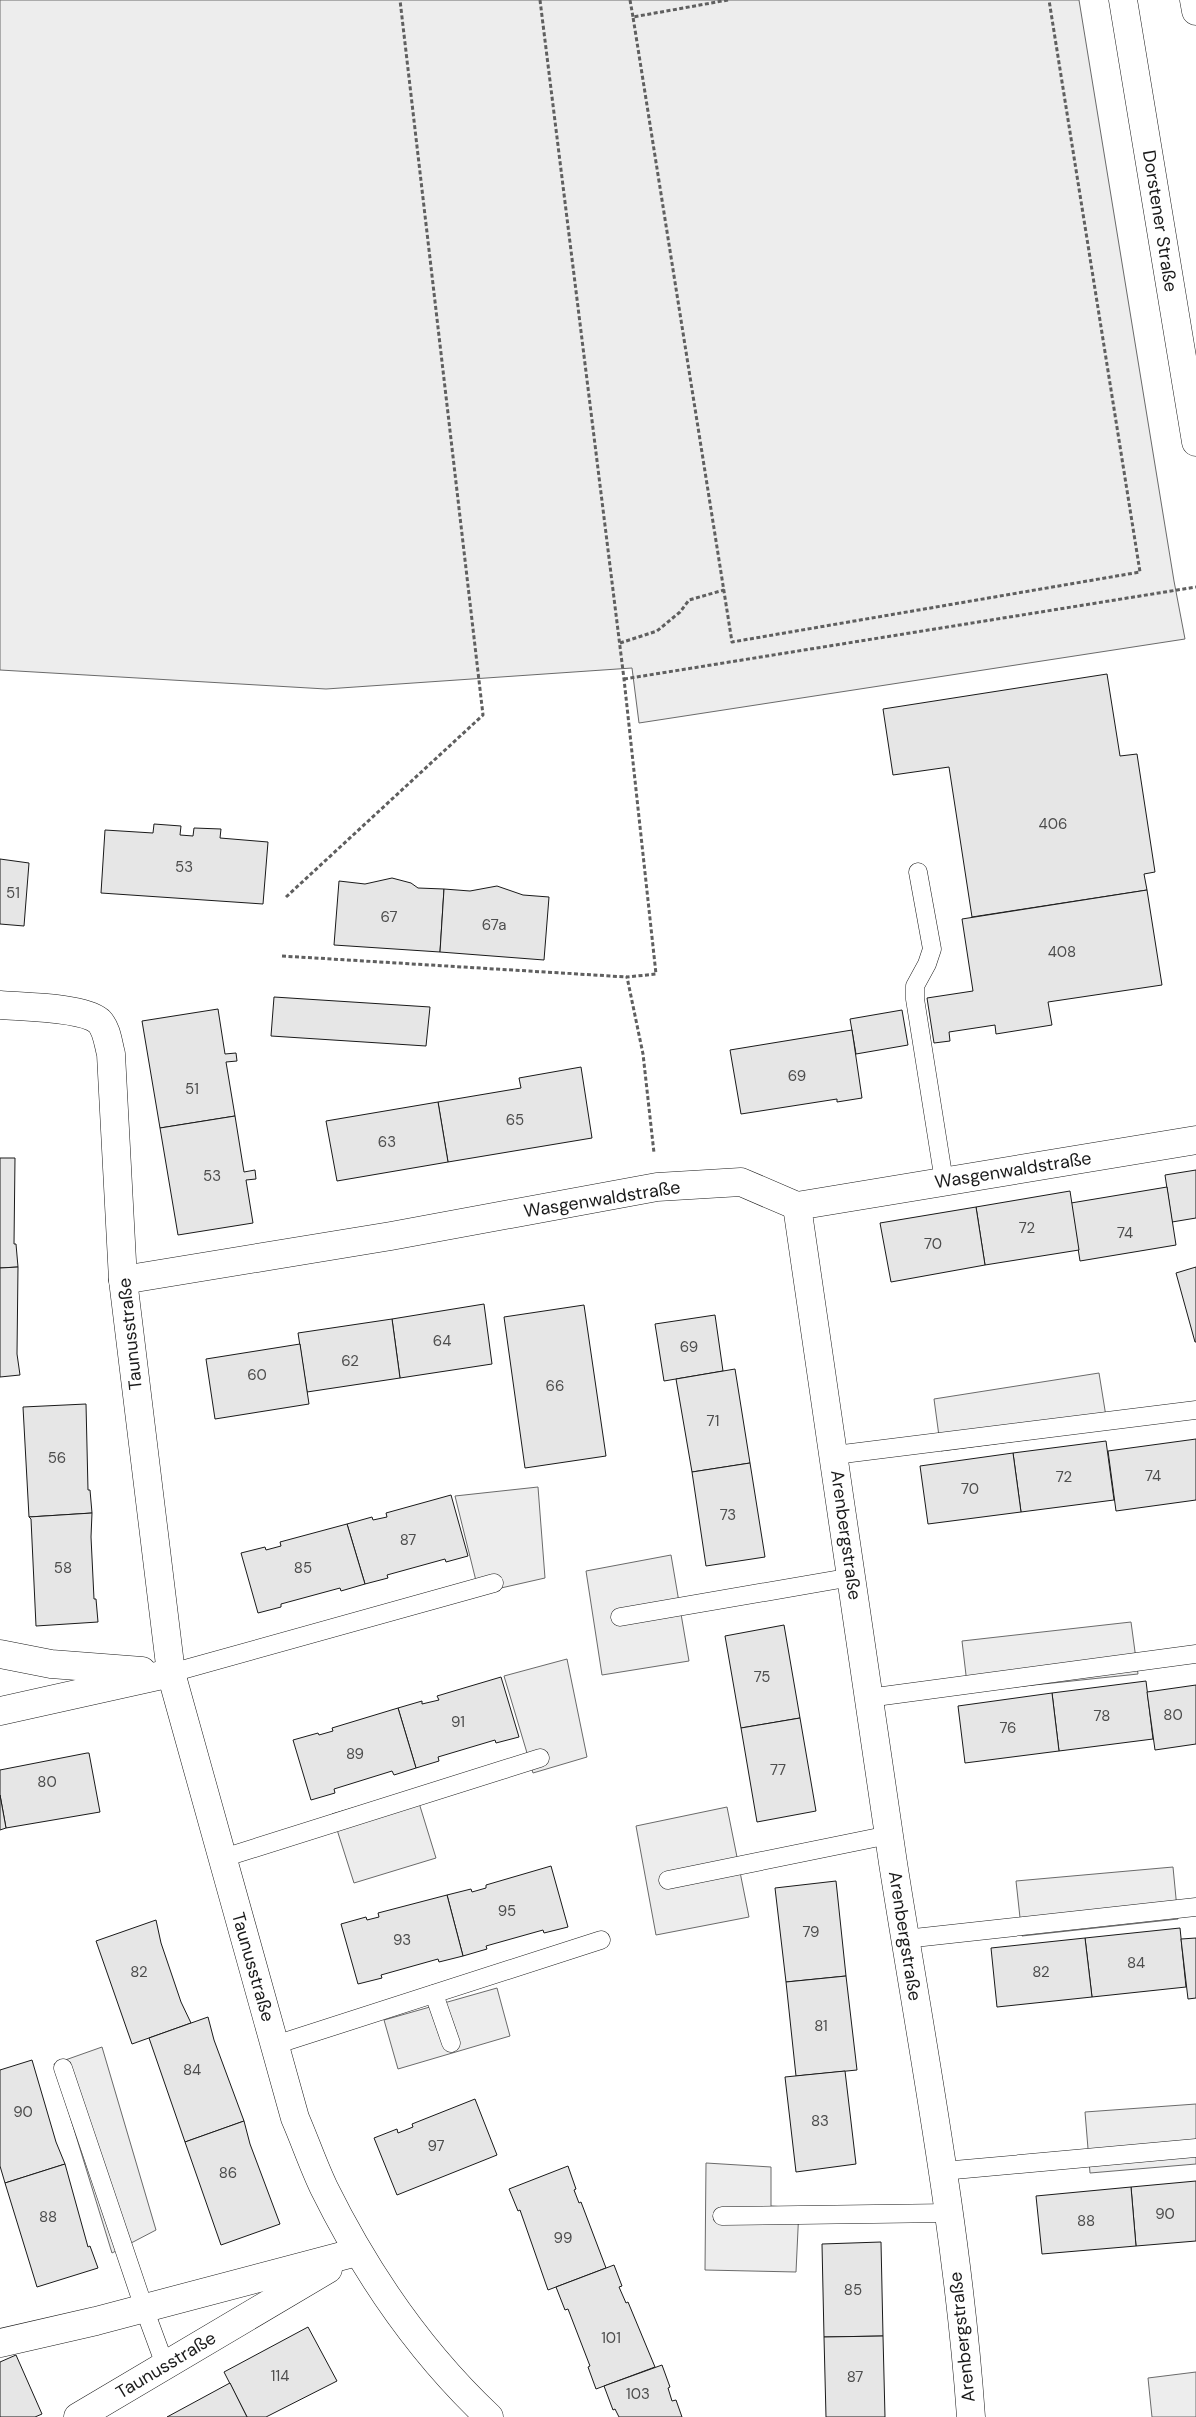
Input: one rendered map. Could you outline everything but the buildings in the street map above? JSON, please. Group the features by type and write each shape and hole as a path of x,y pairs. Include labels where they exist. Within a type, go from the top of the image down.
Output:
{"street":[{"name":"Dorstener Straße","path":"1123,0 1196,442"},
{"path":"1194,0 1196,11"},
{"name":"Taunusstraße","path":"0,1005 75,1011 99,1021 106,1032 110,1054 123,1280 145,1477 171,1673 295,2118 323,2186 357,2252 408,2326 439,2366 489,2417"},
{"name":"Wasgenwaldstraße","path":"123,1280 390,1236 657,1187 741,1182 797,1206 1196,1140"},
{"name":"Arenbergstraße","path":"797,1206 835,1455 868,1698 943,2170 965,2336 971,2417"},
{"path":"0,1654 51,1664 171,1673"},
{"path":"0,1711 171,1673"},
{"path":"0,2343 144,2308 357,2252"},
{"name":"Taunusstraße","path":"78,2417 357,2252"}],"lane":[{"path":"918,872 932,949 916,986 915,999 944,1181"},
{"name":"Arenbergstraße","path":"835,1455 1196,1410"},
{"path":"620,1617 852,1578"},
{"path":"171,1673 494,1583"},
{"path":"868,1698 1196,1654"},
{"path":"223,1858 540,1758"},
{"path":"668,1880 889,1835"},
{"path":"905,1939 1196,1907"},
{"path":"275,2045 601,1940"},
{"path":"434,1994 450,2043"},
{"path":"63,2068 165,2365"},
{"path":"943,2170 1196,2148"},
{"path":"722,2216 948,2213"}],"path":[{"path":"286,898 482,715 400,0"},
{"path":"282,956 627,977 656,974 620,643 540,0"},
{"path":"630,0 732,642 1140,572 1049,0"},
{"path":"633,17 728,0"},
{"path":"624,679 1196,587"},
{"path":"620,643 657,631 680,612 689,600 724,590"},
{"path":"627,977 643,1054 657,1187"}],"shaded area":[{"path":"0,0 1079,0 1185,639 639,723 632,668 326,689 0,670"},
{"path":"1099,1373 1108,1429 941,1451 934,1399"},
{"path":"538,1487 545,1578 479,1593 455,1496"},
{"path":"671,1555 689,1661 602,1675 586,1571"},
{"path":"1131,1622 1138,1674 968,1692 962,1641"},
{"path":"567,1659 587,1757 533,1773 504,1676"},
{"path":"415,1790 436,1858 354,1883 332,1814"},
{"path":"727,1807 749,1917 656,1935 636,1826"},
{"path":"1173,1867 1178,1919 1022,1936 1016,1881"},
{"path":"497,1988 510,2036 398,2069 384,2020"},
{"path":"102,2047 156,2230 112,2253 54,2064"},
{"path":"1196,2104 1196,2164 1090,2173 1085,2112"},
{"path":"706,2163 771,2167 771,2206 799,2208 796,2272 705,2270"},
{"path":"1196,2372 1196,2417 1152,2417 1148,2378"}]}
